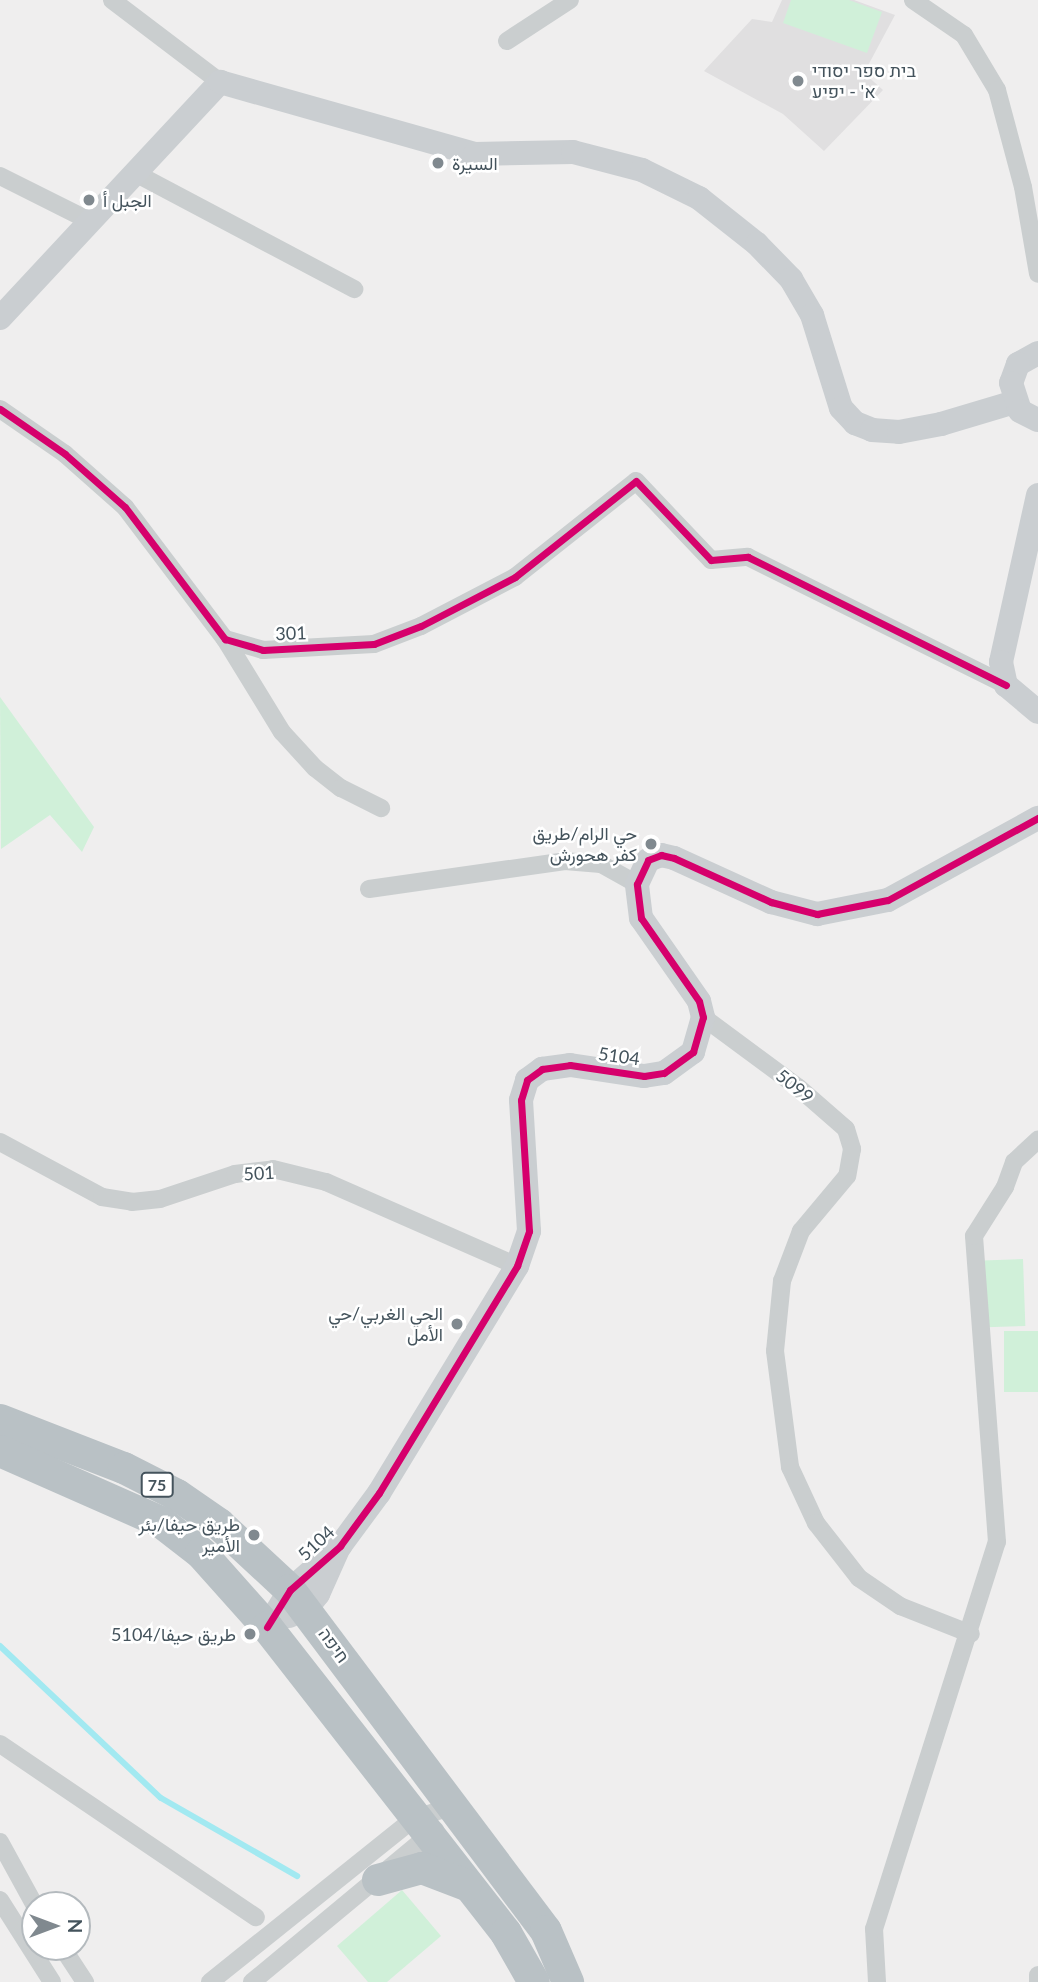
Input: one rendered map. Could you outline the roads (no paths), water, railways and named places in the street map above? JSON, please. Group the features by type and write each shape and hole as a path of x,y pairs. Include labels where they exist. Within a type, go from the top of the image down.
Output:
{"highway":[{"name":"חיפה","path":"0,1420 124,1468 177,1495 219,1524 298,1599 546,1931 568,1982"},
{"name":"75","path":"0,1451 161,1522 201,1553 267,1627 506,1933 534,1982"},
{"path":"378,1880 422,1868 468,1886"}],"street":[{"path":"112,0 220,82 475,154 573,152 642,170 699,198 757,244 790,279 812,315 841,408 855,423 872,430 899,432 942,425 1015,402"},
{"path":"507,41 570,0"},
{"path":"914,0 964,35 998,90 1023,187 1038,275"},
{"path":"0,318 138,174 220,82"},
{"path":"138,174 354,289"},
{"path":"0,176 92,222"},
{"path":"1038,353 1026,358 1013,373 1015,402 1038,421"},
{"path":"0,409 65,454 125,507 225,639 282,732 315,768 341,788 381,808"},
{"name":"301","path":"225,639 263,650 300,649 374,644 421,626 515,577 636,481 711,560 748,557 1006,685"},
{"path":"1038,495 1004,637 1001,662 1006,685 1038,712"},
{"path":"703,1017 699,1000 641,918 637,884 648,860 661,855 771,902 817,914 888,900 1038,818"},
{"path":"369,889 565,861 601,864 637,884"},
{"name":"5099","path":"703,1017 799,1088 846,1129 852,1149 847,1176 801,1231 782,1281 775,1351 790,1467 816,1523 859,1578 900,1606 971,1634"},
{"name":"5104","path":"267,1627 298,1599 379,1493 517,1266 528,1231 521,1100 527,1080 542,1069 570,1065 644,1076 664,1073 693,1052 703,1017"},
{"path":"877,1982 874,1929 907,1815 971,1634 997,1542 974,1236 1005,1187 1014,1162 1038,1140"},
{"name":"501","path":"0,1142 102,1197 132,1202 160,1199 235,1174 273,1169 326,1182 517,1266"},
{"path":"0,1744 256,1917"},
{"path":"210,1982 452,1807"},
{"path":"252,1982 378,1880 423,1827"},
{"path":"0,1842 27,1891"},
{"path":"0,1900 52,1982"},
{"path":"71,1961 85,1982"},
{"path":"1038,1975 1038,1982"}],"waterway":[{"path":"0,1646 161,1798 297,1876"}],"place":[{"name":"בית ספר יסודי א' - יפיע","path":"798,81"},
{"name":"السيرة","path":"438,163"},
{"name":"الجبل أ","path":"89,200"},
{"name":"حي الرام/طريق كفر هحورش","path":"651,844"},
{"name":"الحي الغربي/حي الأمل","path":"457,1324"},
{"name":"طريق حيفا/بئر الأمير","path":"254,1535"},
{"name":"طريق حيفا/5104","path":"250,1634"}]}
